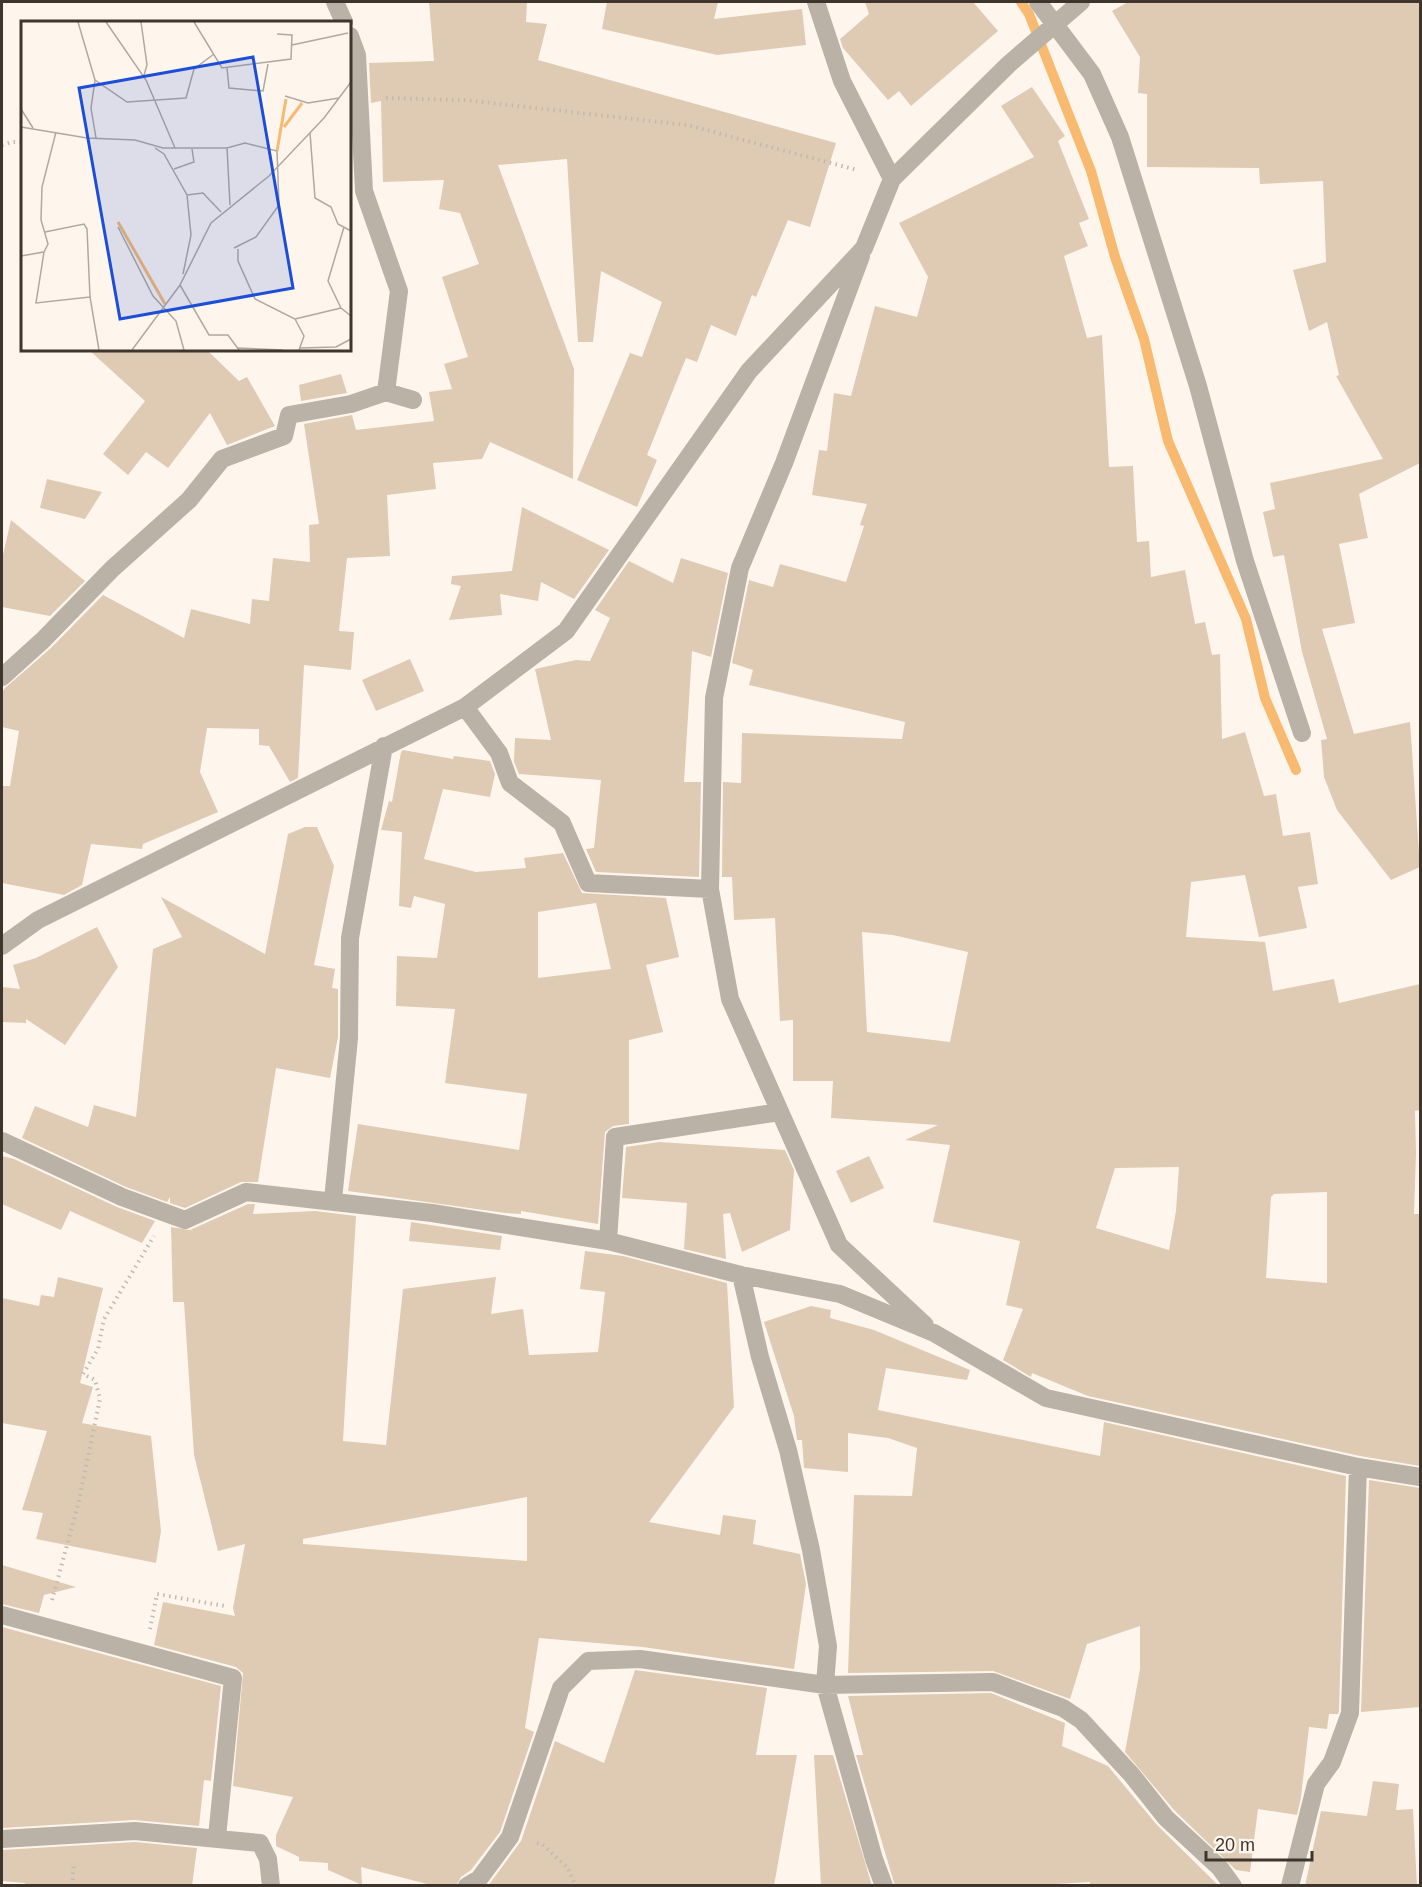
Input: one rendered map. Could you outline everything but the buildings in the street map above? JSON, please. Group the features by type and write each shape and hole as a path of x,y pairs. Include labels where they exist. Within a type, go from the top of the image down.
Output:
{"street":[{"path":"335,2 344,21"},
{"path":"816,2 842,81 892,179"},
{"path":"1038,2 1057,24 1092,74 1124,147 1198,386 1245,561 1302,733"},
{"path":"934,1333 838,1245 730,999 710,888 714,698 740,568 784,463 892,179 1009,64 1081,2"},
{"path":"351,39 357,55 364,191 399,291 386,392"},
{"path":"2,946 38,920 465,707 566,631 749,371 864,248"},
{"path":"2,677 43,640 112,569 189,500 222,459 284,436 289,415 351,404 386,392 413,400"},
{"path":"465,707 499,753 510,783 562,823 588,883 710,888"},
{"path":"333,1200 349,1038 350,938 384,746"},
{"path":"608,1241 615,1137 780,1112"},
{"path":"2,1141 122,1197 185,1220 246,1192 333,1200 608,1241 741,1275 840,1294 934,1333 1046,1398 1358,1467 1420,1477"},
{"path":"741,1275 760,1357 788,1450 811,1550 828,1646 825,1685 874,1859 884,1886"},
{"path":"1290,1886 1316,1784 1332,1762 1350,1713 1358,1467"},
{"path":"2,1615 233,1678 218,1837"},
{"path":"467,1886 479,1878 510,1837 561,1688 588,1662 640,1659 825,1685 993,1682 1063,1708 1081,1720 1131,1774 1166,1818 1220,1868 1233,1886"},
{"path":"2,1839 135,1831 218,1837 260,1843 268,1859 271,1886"}],"path":[{"path":"360,97 464,100 687,125 892,179"},
{"path":"2,145 21,142"},
{"path":"45,1627 78,1505 100,1399 95,1380 83,1374 98,1349 104,1319 168,1214"},
{"path":"145,1653 157,1594 225,1606"},
{"path":"510,1837 542,1844 567,1867 576,1886"}],"waterway":[{"path":"1021,2 1029,14 1091,171 1115,257 1144,339 1168,441 1246,619 1265,698 1296,770"}]}
